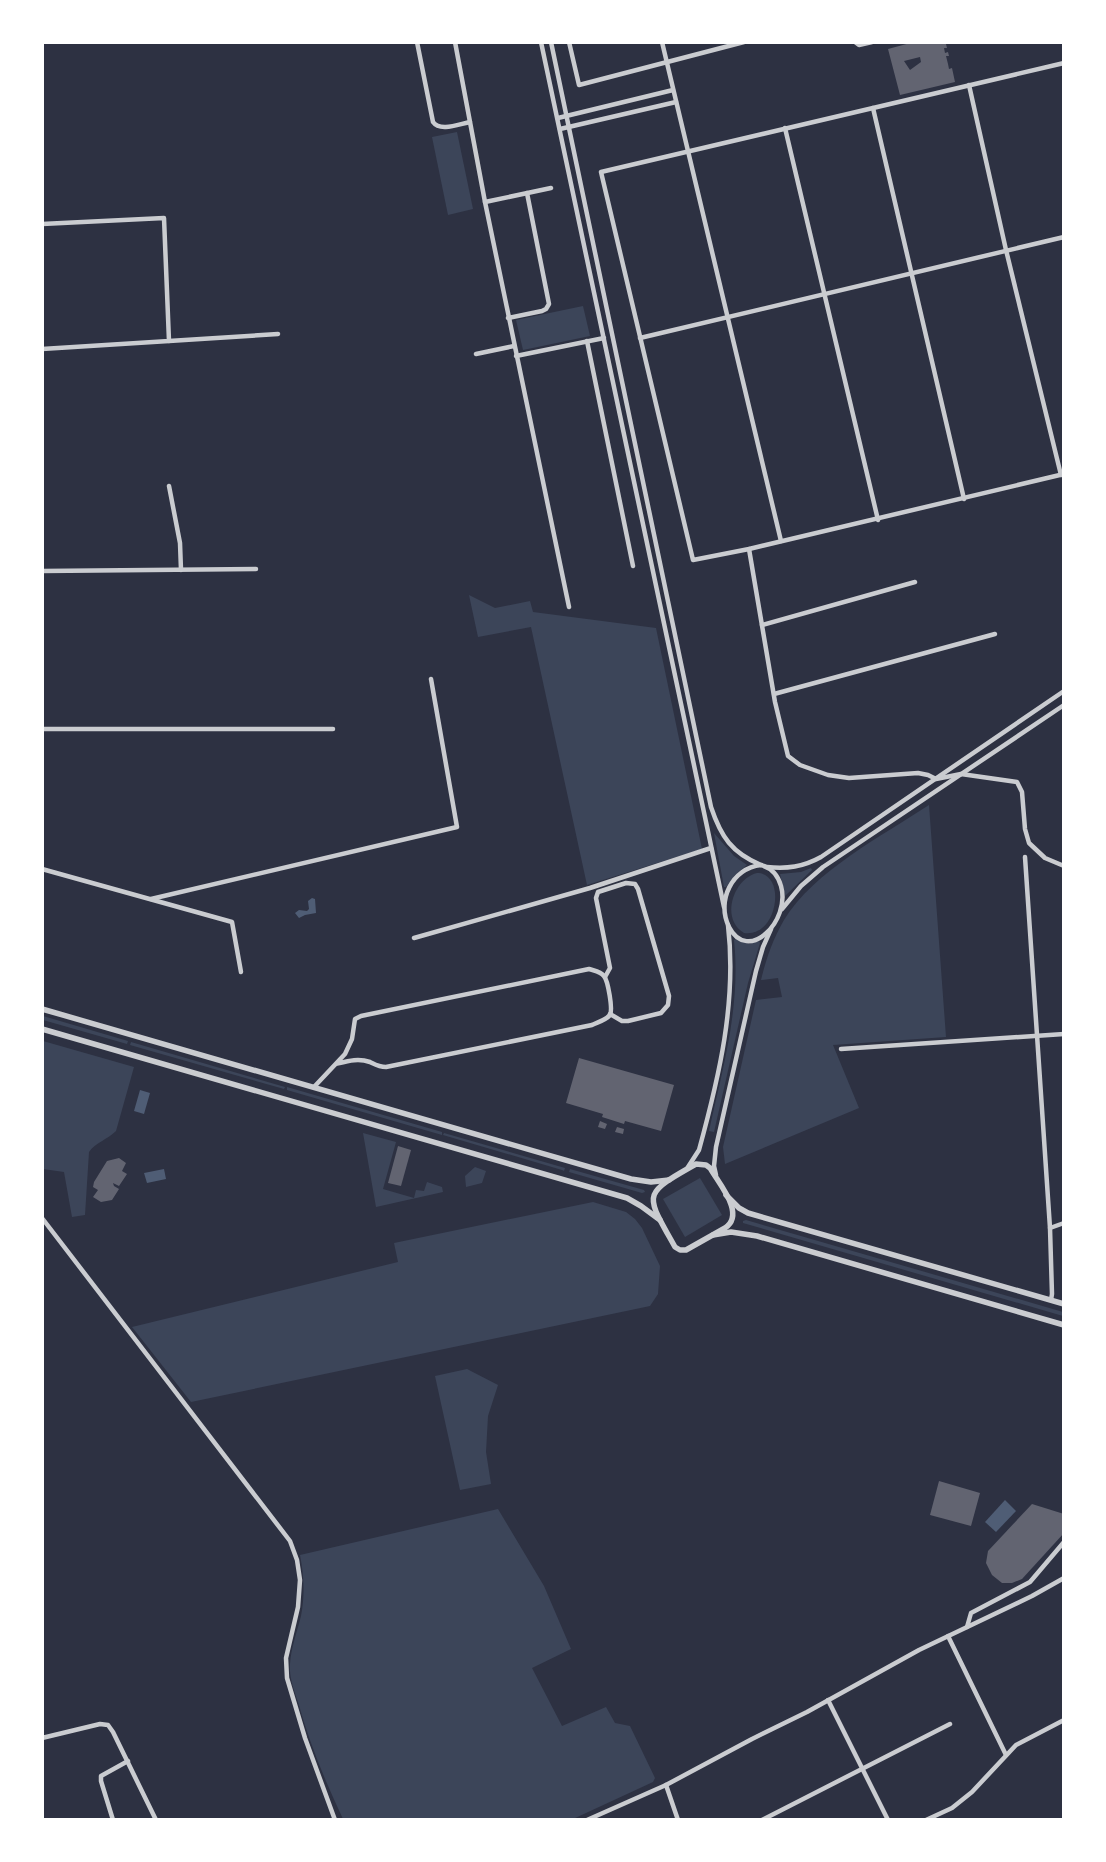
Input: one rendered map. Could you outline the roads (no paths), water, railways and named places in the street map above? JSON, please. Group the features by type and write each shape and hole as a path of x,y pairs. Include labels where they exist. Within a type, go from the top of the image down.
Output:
{"street":[{"path":"417,42 433,122 435,125 443,127 470,122"},
{"path":"454,42 484,202 569,607"},
{"path":"541,42 710,848 728,925 731,954 731,989 727,1029 699,1150 684,1171"},
{"path":"551,42 711,807 721,831 732,847 749,860 773,871 783,893 782,909"},
{"path":"569,42 579,85 744,42"},
{"path":"662,42 781,541"},
{"path":"855,43 860,45 872,42"},
{"path":"969,85 1006,250 1062,475 749,550 693,560 601,172 785,128 872,108 969,85 1064,63"},
{"path":"558,118 673,90"},
{"path":"560,129 676,102"},
{"path":"872,108 964,499"},
{"path":"785,128 878,520"},
{"path":"484,202 550,188"},
{"path":"508,318 546,310 549,304 526,193"},
{"path":"42,224 164,218 169,341"},
{"path":"640,338 1064,237"},
{"path":"42,350 278,334"},
{"path":"516,356 604,338"},
{"path":"587,341 633,566"},
{"path":"476,354 514,346"},
{"path":"169,486 180,543 181,570"},
{"path":"749,550 774,694 788,756 800,765 828,775 849,778 928,774 936,779 961,774 1017,782 1022,792 1025,829 1029,843 1045,858 1064,866"},
{"path":"42,571 256,569"},
{"path":"762,624 915,582"},
{"path":"774,694 995,634"},
{"path":"151,899 457,826 431,679"},
{"path":"767,867 792,868 810,863 1064,691"},
{"path":"719,1183 714,1166 716,1147 756,970 763,947 782,909 801,886 823,867 1064,706"},
{"path":"42,729 333,729"},
{"path":"414,938 590,888 710,848"},
{"path":"1025,857 1050,1228 1051,1300"},
{"path":"724,907 728,890 733,881 744,870 761,865"},
{"path":"42,869 232,922 241,972"},
{"path":"605,977 610,968 596,898 598,892 626,883 635,884 669,996 668,1005 661,1013 628,1022 622,1021 610,1014"},
{"path":"728,925 735,936 748,940 759,938 771,929"},
{"path":"314,1087 345,1054 352,1039 355,1019 361,1016 589,970 598,971 605,977 612,1007 610,1014 605,1019 592,1025 386,1067 353,1059 336,1064"},
{"path":"42,1009 632,1179 651,1182 669,1180"},
{"path":"42,1029 627,1198 660,1220"},
{"path":"842,1049 1064,1034"},
{"path":"696,1164 706,1165 710,1168 734,1211 730,1225 686,1250 680,1250 675,1247 652,1204 653,1196 660,1185 684,1171 696,1164"},
{"path":"726,1195 739,1208 748,1213 1064,1304"},
{"path":"42,1218 290,1541 299,1570 300,1587 298,1607 286,1658 286,1678 335,1820"},
{"path":"1050,1228 1064,1223"},
{"path":"713,1235 731,1232 757,1236 1064,1325"},
{"path":"967,1627 971,1612 1030,1582 1064,1542"},
{"path":"587,1820 666,1785 919,1650 1032,1596 1064,1578"},
{"path":"948,1636 1006,1755"},
{"path":"828,1700 888,1820"},
{"path":"926,1820 952,1808 972,1792 1016,1745 1064,1720"},
{"path":"42,1738 100,1724 108,1725 128,1761 156,1820"},
{"path":"762,1820 950,1724"},
{"path":"113,1820 101,1776 128,1761"},
{"path":"666,1785 678,1820"}]}
